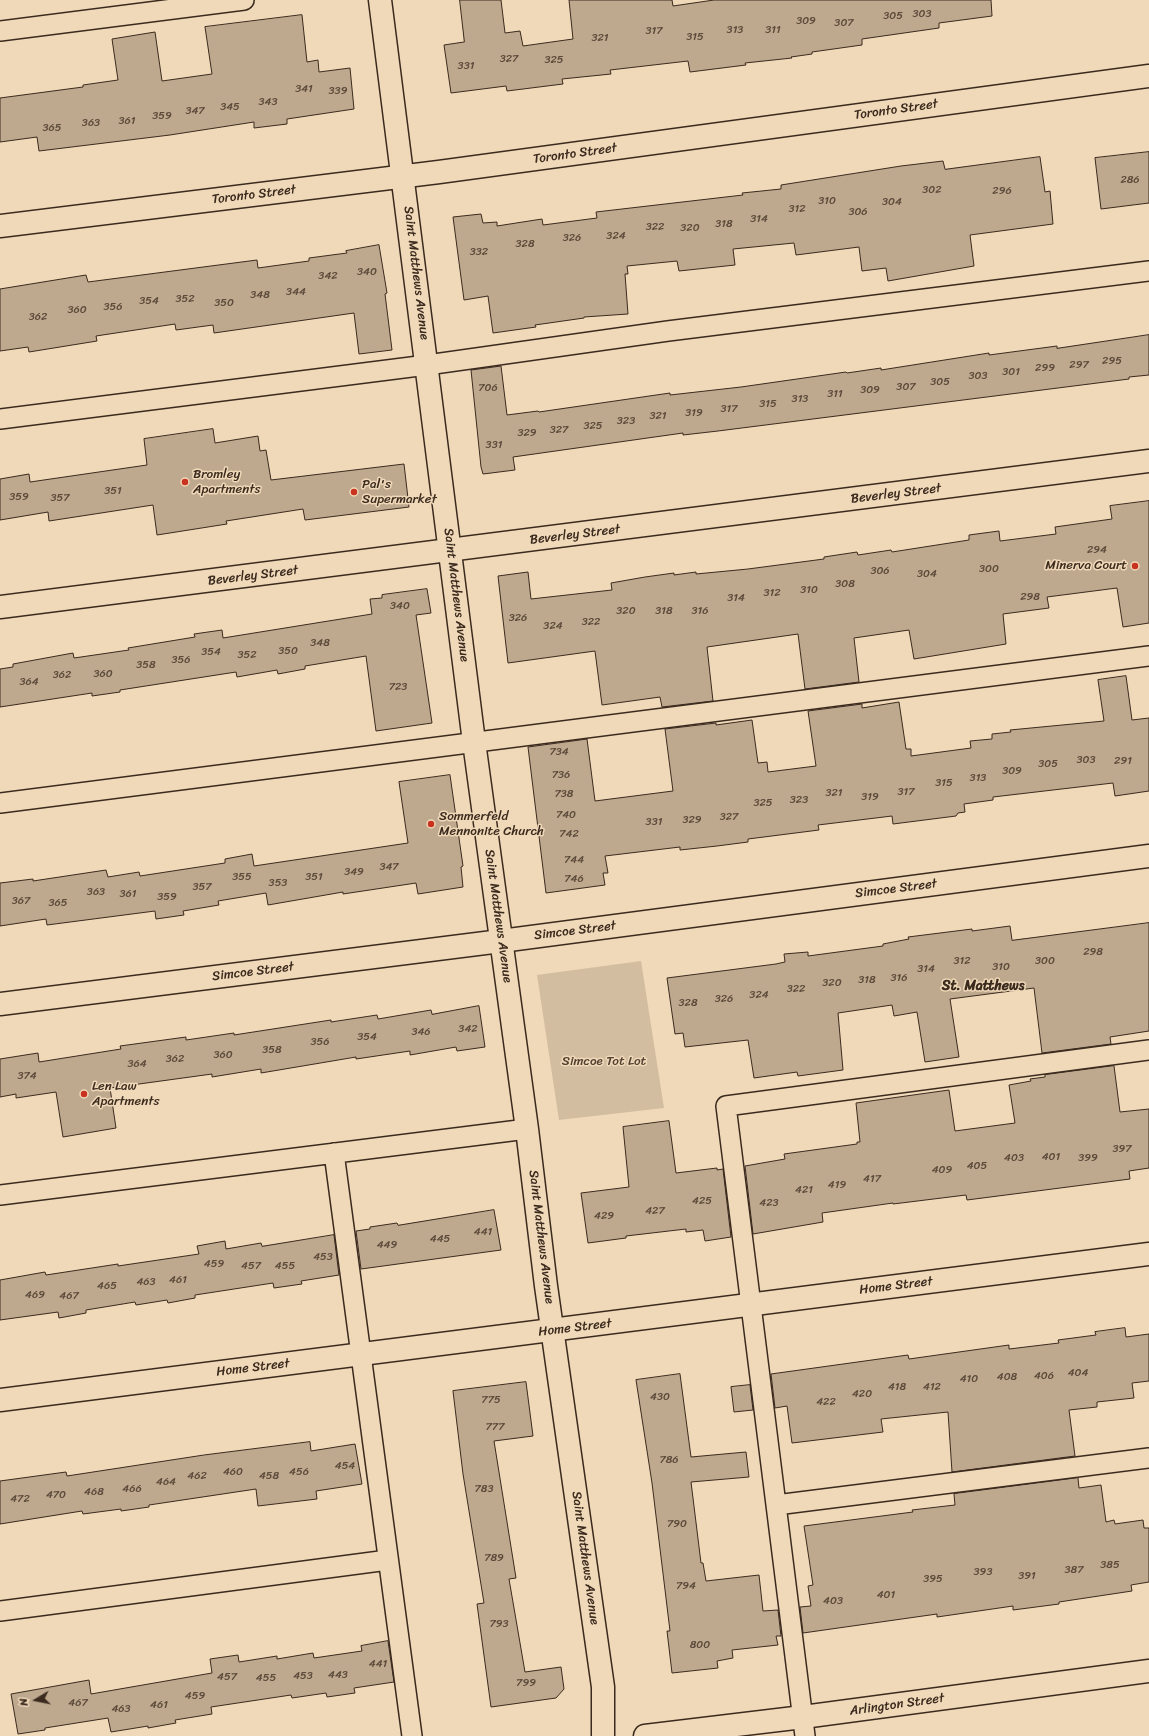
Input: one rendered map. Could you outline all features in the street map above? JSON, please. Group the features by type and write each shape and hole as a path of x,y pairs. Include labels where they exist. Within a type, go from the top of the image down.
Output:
{"street":[{"name":"Saint Matthews Avenue","path":"380,0 474,742 553,1330 603,1687 603,1736"},
{"name":"Toronto Street","path":"0,226 403,177 1149,76"},
{"name":"Beverley Street","path":"0,607 1149,461"},
{"name":"Simcoe Street","path":"0,1004 501,941 1149,856"},
{"name":"Home Street","path":"0,1400 1149,1254"},
{"name":"Arlington Street","path":"645,1736 804,1726 1149,1671"}],"lane":[{"path":"0,31 244,0"},
{"path":"0,419 427,365 668,331 1149,271"},
{"path":"0,803 1149,656"},
{"path":"804,1726 726,1106 1149,1050"},
{"path":"0,1195 527,1129"},
{"path":"334,1153 412,1736"},
{"path":"776,1505 1149,1458"},
{"path":"0,1610 388,1560"}],"green space":[{"name":"Simcoe Tot Lot","path":"641,961 664,1108 559,1120 537,975"}],"building":[{"path":"460,0 501,0 505,33 520,31 523,46 573,39 569,0 672,0 673,6 714,0 991,0 992,16 939,23 939,28 862,39 862,45 812,52 812,54 791,57 792,58 745,63 746,65 690,72 688,61 610,70 611,74 562,79 563,84 507,91 506,86 451,93 444,45 464,42"},
{"path":"302,15 307,62 318,60 319,72 350,68 354,109 287,119 287,124 254,128 254,122 170,135 39,151 37,137 0,142 0,98 83,87 83,85 118,80 112,39 155,32 162,81 212,74 205,27"},
{"path":"1149,152 1149,203 1101,209 1095,158"},
{"path":"1040,157 1045,192 1050,191 1053,224 970,235 974,266 888,281 886,268 862,271 859,247 796,255 794,243 733,249 735,265 679,271 677,261 627,266 628,274 625,274 628,314 584,317 535,325 536,327 493,333 488,296 464,300 453,217 481,214 483,223 497,222 497,226 542,219 543,225 597,218 596,212 743,195 742,193 781,189 781,185 901,166 943,161 945,169"},
{"path":"379,245 387,293 385,294 392,350 359,354 354,313 214,333 213,325 176,330 175,324 96,336 97,341 29,352 28,347 0,351 0,289 86,275 88,282 257,260 258,268 309,261 309,258 347,253 346,251"},
{"path":"1149,335 1149,375 1129,377 1129,379 718,431 683,435 683,433 513,457 515,470 483,474 481,467 471,370 501,366 507,415 539,412 670,393 670,395 741,387 881,368 881,370 989,353 989,355 1057,346 1057,348"},
{"path":"213,429 215,443 258,436 260,451 266,450 271,480 404,464 409,507 305,520 303,509 226,521 227,524 157,535 153,505 49,521 48,512 0,520 0,479 29,474 30,482 147,465 144,439"},
{"path":"1149,501 1149,623 1123,627 1117,588 1047,597 1049,608 1003,614 1006,644 914,659 909,630 854,638 859,682 805,689 798,634 707,647 713,701 662,707 660,697 602,705 595,651 508,663 498,576 528,572 531,599 612,590 611,583 645,577 674,573 674,575 696,572 696,574 748,569 824,559 824,557 857,552 858,555 891,550 892,552 969,540 969,535 999,531 1000,541 1056,534 1055,527 1112,519 1110,506"},
{"path":"427,589 431,613 416,615 432,723 376,731 366,656 305,666 305,669 278,674 277,670 237,677 236,672 120,690 120,692 92,696 92,693 0,707 0,669 13,667 13,664 73,653 74,658 129,650 128,648 195,637 194,634 222,630 223,638 372,614 370,599 382,598 382,595"},
{"path":"1126,676 1132,720 1149,718 1149,791 1115,796 1113,783 993,797 993,800 964,804 965,812 958,813 956,816 893,824 892,816 818,825 819,830 748,839 748,842 680,850 680,847 605,856 608,873 603,873 605,885 546,893 528,747 587,739 595,801 673,791 665,729 716,723 716,725 752,720 758,763 767,762 768,772 816,766 808,711 862,704 862,708 899,702 906,749 911,749 911,756 971,748 970,741 992,739 992,734 1011,732 1010,730 1104,721 1098,680"},
{"path":"450,775 463,866 461,867 463,887 418,894 416,883 343,894 343,892 268,905 266,893 218,901 219,905 183,911 184,915 156,919 155,911 47,925 46,919 0,926 0,883 33,879 33,881 106,870 108,877 139,872 140,876 225,863 225,859 252,854 254,866 408,843 399,782"},
{"path":"1149,923 1149,1031 1110,1037 1111,1044 1042,1053 1034,988 950,999 959,1057 925,1062 917,1012 894,1016 892,1005 838,1013 843,1070 798,1076 797,1072 754,1078 748,1040 685,1047 683,1033 675,1034 667,978 776,964 785,962 784,954 808,952 808,956 883,946 883,944 909,939 908,937 972,929 972,931 1010,926 1012,940"},
{"path":"479,1006 485,1047 457,1051 456,1047 410,1055 410,1051 356,1059 356,1057 261,1073 261,1069 212,1077 212,1074 110,1088 116,1128 63,1137 56,1092 16,1098 16,1094 0,1097 0,1059 38,1053 39,1062 121,1049 120,1046 186,1037 186,1040 234,1033 234,1035 331,1020 331,1022 377,1015 378,1019 431,1010 432,1014"},
{"path":"1114,1066 1120,1112 1149,1109 1149,1168 1129,1171 1130,1179 967,1200 966,1195 822,1213 823,1222 753,1234 745,1166 785,1159 784,1154 857,1144 857,1142 860,1142 856,1103 949,1090 955,1131 1015,1123 1009,1085 1031,1081 1030,1079 1045,1077 1045,1075"},
{"path":"669,1121 676,1173 717,1168 717,1170 723,1169 731,1237 705,1241 703,1230 686,1232 686,1229 626,1236 626,1238 588,1243 581,1193 629,1187 623,1127"},
{"path":"494,1210 501,1250 361,1269 356,1231 370,1229 370,1227 397,1223 398,1225"},
{"path":"334,1235 339,1275 301,1281 302,1284 274,1288 273,1283 195,1295 195,1298 168,1303 167,1300 136,1305 135,1302 86,1310 86,1313 59,1318 58,1312 0,1320 0,1280 45,1272 46,1275 199,1254 197,1246 225,1241 226,1249 261,1243 262,1246"},
{"path":"1125,1328 1126,1337 1149,1334 1149,1381 1132,1383 1134,1398 1097,1402 1097,1407 1069,1410 1075,1456 952,1472 948,1412 881,1419 883,1432 792,1443 787,1406 775,1408 771,1374 908,1355 909,1359 1009,1345 1009,1349 1059,1343 1058,1340 1096,1335 1095,1332"},
{"path":"680,1374 691,1457 746,1452 749,1477 691,1482 701,1563 703,1563 706,1581 759,1575 763,1611 778,1610 781,1636 776,1636 778,1645 732,1650 733,1658 717,1661 718,1668 672,1673 667,1631 670,1631 652,1483 636,1380"},
{"path":"526,1382 533,1436 494,1441 516,1578 509,1579 525,1672 561,1667 564,1689 556,1698 491,1707 477,1604 484,1603 463,1474 453,1391"},
{"path":"750,1385 753,1410 734,1412 731,1387"},
{"path":"310,1442 311,1451 355,1444 362,1484 316,1491 317,1499 258,1506 256,1489 149,1505 149,1507 121,1511 121,1509 83,1514 82,1511 0,1524 0,1481 66,1472 67,1476 204,1455"},
{"path":"1078,1478 1079,1488 1101,1485 1106,1522 1114,1520 1115,1524 1143,1520 1144,1528 1149,1528 1149,1582 1131,1585 1132,1591 1059,1602 1059,1604 1013,1610 1013,1606 937,1617 937,1614 803,1633 800,1607 811,1606 808,1586 813,1585 804,1526 955,1505 954,1494"},
{"path":"388,1641 394,1682 354,1688 355,1693 327,1697 326,1693 292,1698 291,1695 211,1707 212,1714 175,1720 176,1723 148,1728 148,1726 111,1732 108,1718 18,1734 11,1694 89,1680 91,1694 212,1673 210,1659 238,1655 239,1662 277,1656 277,1659 313,1653 314,1658 362,1651 361,1646"}],"place":[{"name":"Bromley Apartments","path":"185,482"},
{"name":"Pal's Supermarket","path":"354,492"},
{"name":"Minerva Court","path":"1135,566"},
{"name":"Sommerfeld Mennonite Church","path":"431,824"},
{"name":"Len Law Apartments","path":"84,1094"}],"district":[{"name":"St. Matthews","path":"983,986"}]}
